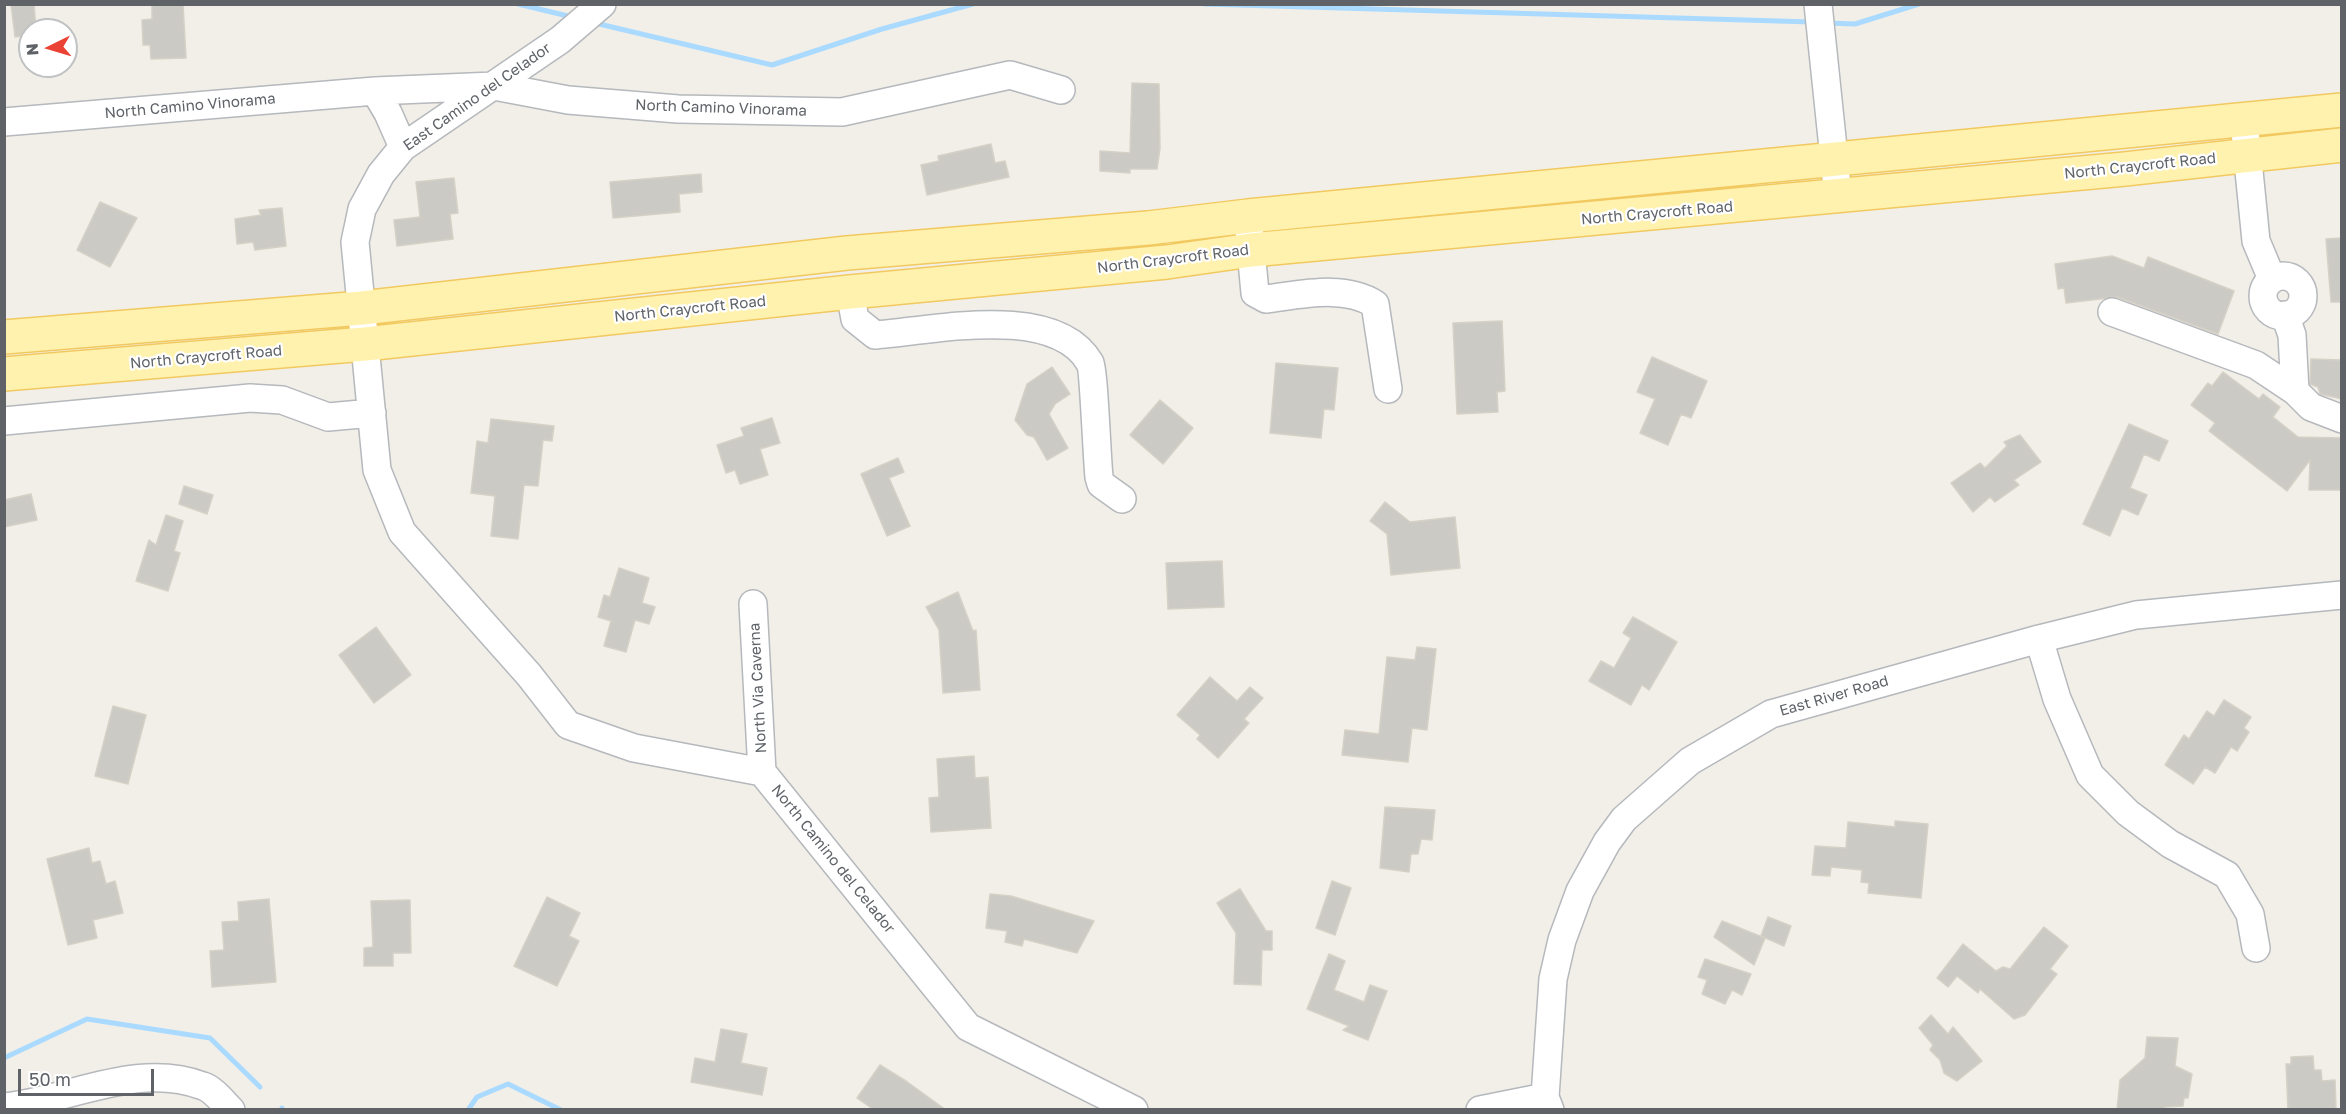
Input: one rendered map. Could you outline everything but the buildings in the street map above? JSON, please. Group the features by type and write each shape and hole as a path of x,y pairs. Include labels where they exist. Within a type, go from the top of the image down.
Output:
{"main road":[{"path":"4,337 362,308 847,253 1148,228 1248,216 2342,110"},
{"name":"North Craycroft Road","path":"4,374 365,345 850,292 1167,262 1251,250 1838,196 2342,145"}],"street":[{"name":"East Camino del Celador","path":"362,308 355,242 362,209 381,174 403,147 561,40 602,4"},
{"path":"1818,4 1838,196"},
{"name":"North Camino Vinorama","path":"4,122 375,91 494,86 568,100 678,109 842,112 1010,75 1061,90"},
{"path":"375,91 403,147"},
{"path":"2244,121 2256,241 2272,279 2287,277 2293,279 2303,295 2299,308 2285,315 2292,335 2295,391"},
{"path":"1248,216 1255,293 1266,299 1340,292 1362,295 1375,304 1388,389"},
{"path":"850,292 855,319 875,335 984,324 1025,325 1073,343 1091,365 1101,484 1122,499"},
{"name":"North Camino del Celador","path":"362,308 377,470 402,532 529,675 568,725 634,748 762,772 968,1027 1134,1110"},
{"path":"2112,312 2256,365 2295,391 2310,407 2342,419"},
{"path":"4,422 250,398 282,400 328,417 372,413"},
{"name":"East River Road","path":"1548,1103 1553,979 1562,940 1580,891 1607,842 1624,819 1690,761 1771,714 2039,639 2136,615 2342,595"},
{"name":"North Via Caverna","path":"753,604 762,772"},
{"path":"2039,639 2057,699 2090,775 2128,813 2170,844 2227,875 2250,914 2256,948"},
{"path":"4,1107 37,1104 104,1084 153,1077 205,1086 231,1110"},
{"path":"1480,1110 1548,1103"}],"waterway":[{"path":"518,4 572,17"},
{"path":"595,23 772,65 882,29 973,4"},
{"path":"1205,4 1812,22"},
{"path":"1827,23 1855,24 1919,4"},
{"path":"4,1058 87,1019 210,1038 260,1087"},
{"path":"468,1110 477,1097 508,1084 561,1110"}]}
